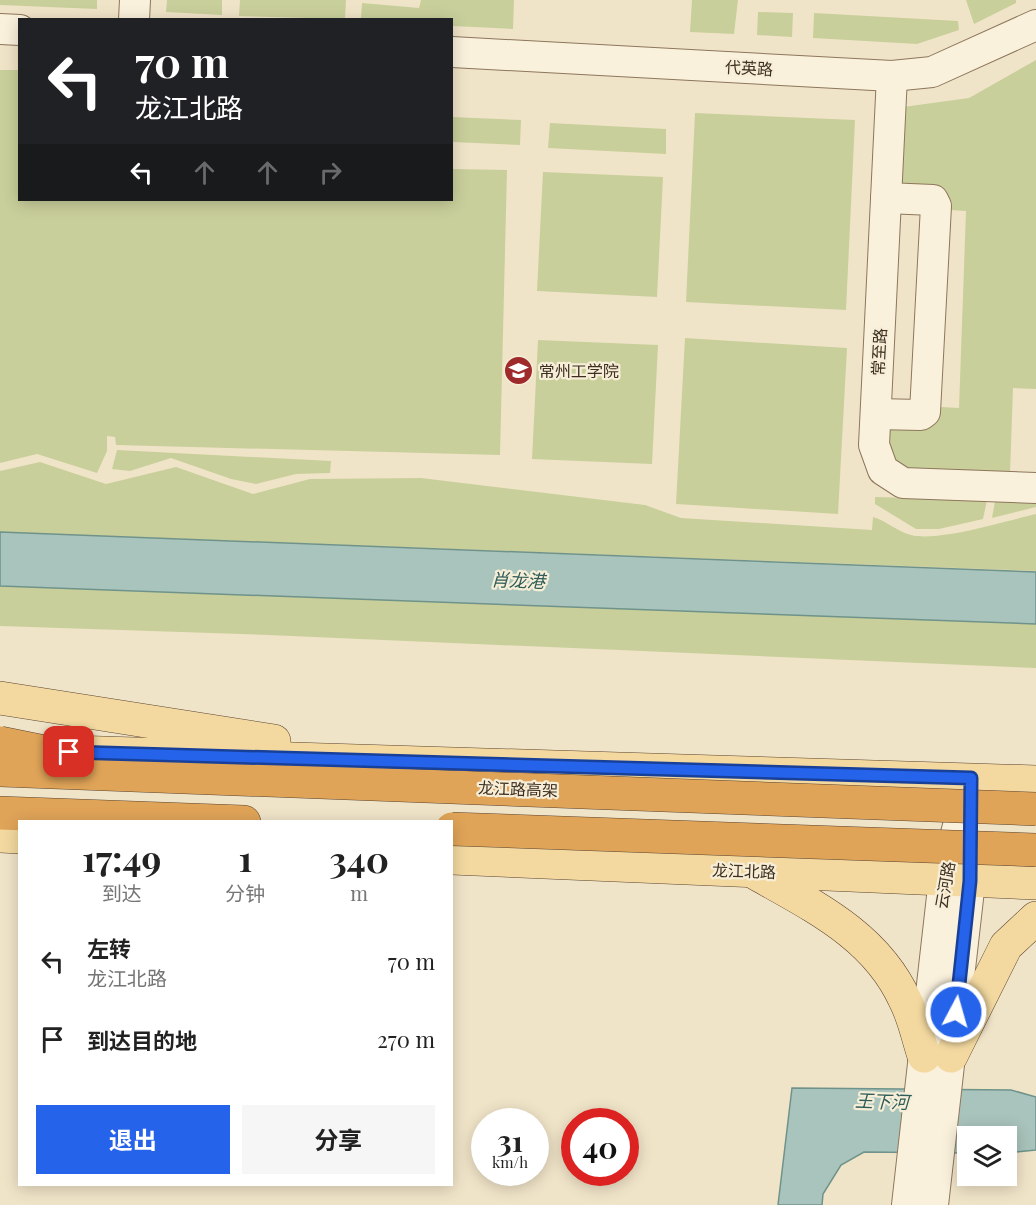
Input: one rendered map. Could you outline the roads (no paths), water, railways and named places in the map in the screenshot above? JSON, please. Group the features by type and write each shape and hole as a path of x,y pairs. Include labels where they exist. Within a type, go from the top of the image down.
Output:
{"highway":[{"path":"0,743 168,776"},
{"name":"龙江路高架","path":"0,770 1036,808"},
{"path":"0,813 190,820"},
{"path":"453,829 1036,850"}],"main road":[{"path":"0,698 412,762"},
{"path":"0,750 971,778 1036,782"},
{"path":"0,836 18,837"},
{"name":"龙江北路","path":"453,858 1036,883"},
{"path":"753,872 843,923 878,958 905,999 937,1065"},
{"path":"937,1065 1006,946 1036,918"}],"street":[{"path":"134,18 135,0"},
{"name":"代英路","path":"453,52 892,76 932,72 1036,25"},
{"path":"0,29 18,30"},
{"name":"常至路","path":"892,76 874,445 883,470 903,483 1036,488"},
{"path":"876,414 921,415 925,412 936,206 933,200 886,198"},
{"name":"云河路","path":"907,1205 924,1171 971,778"},
{"name":"云河路","path":"924,1171 933,1205"}],"water":[{"name":"肖龙港","path":"0,532 1036,572 1036,624 0,586"},
{"name":"王下河","path":"792,1088 1011,1090 1036,1097 1036,1150 1017,1152 1017,1126 957,1126 957,1153 864,1152 841,1165 823,1194 822,1205 778,1205"}],"place":[{"name":"常州工学院","path":"518,371"}]}
